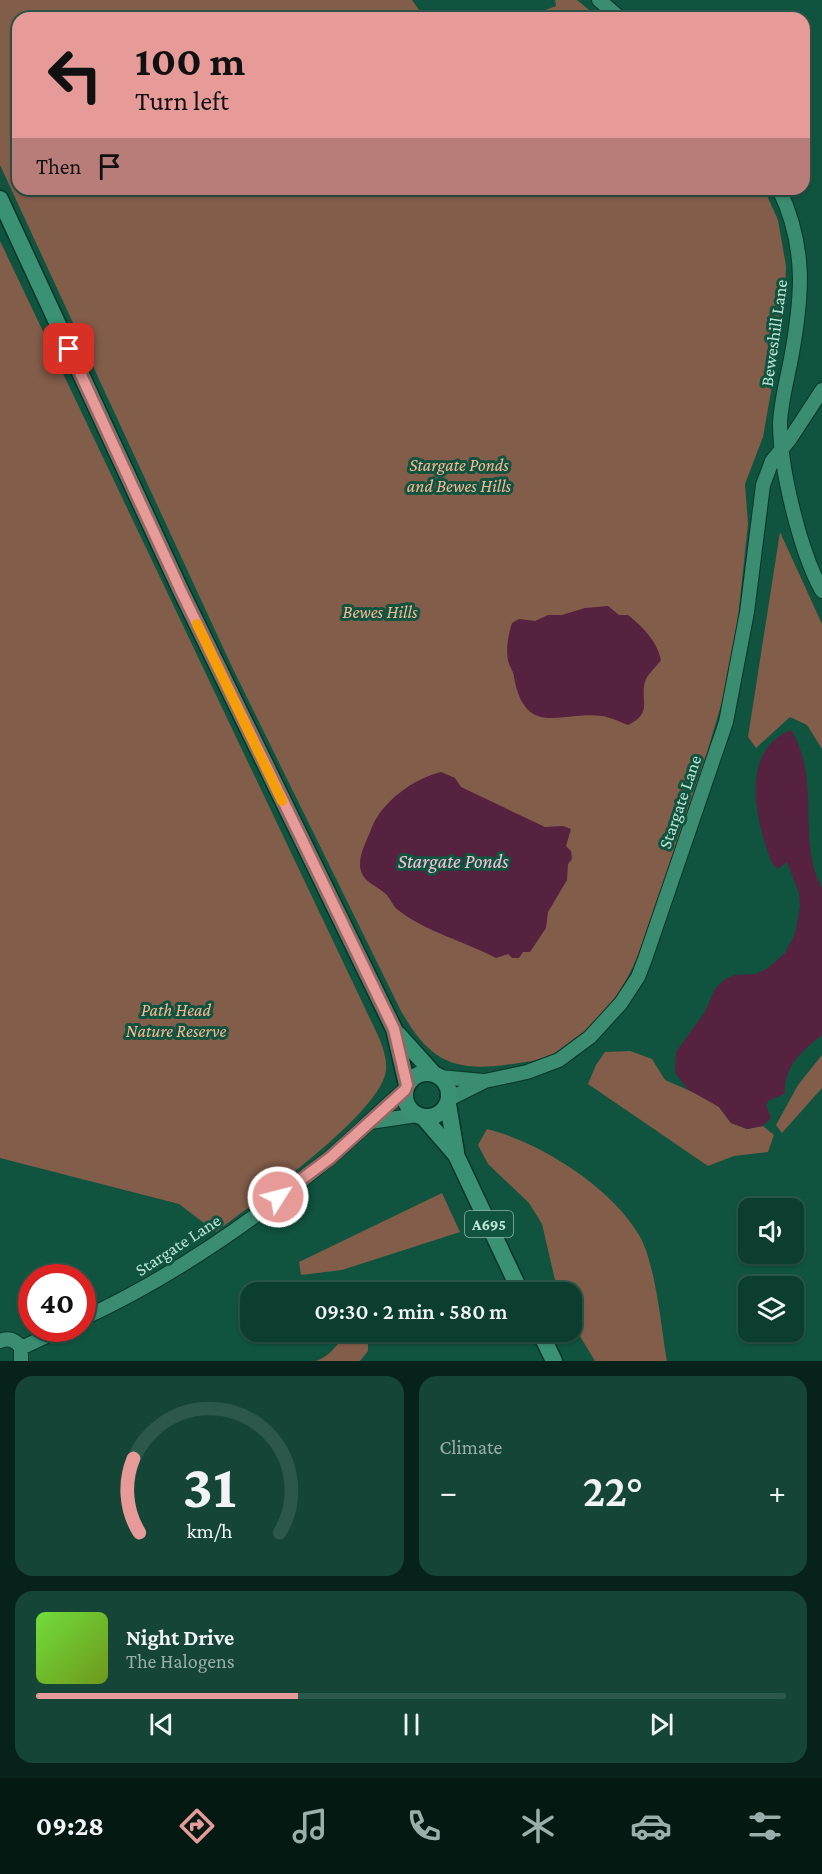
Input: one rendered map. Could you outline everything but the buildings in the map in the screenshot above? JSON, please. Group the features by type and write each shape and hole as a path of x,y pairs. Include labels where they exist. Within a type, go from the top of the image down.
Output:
{"main road":[{"name":"A695","path":"0,199 181,591 394,1029 406,1088 406,1102 456,1155 516,1282"},
{"name":"A695","path":"394,1029 447,1087 456,1155"},
{"path":"406,1088 421,1074 437,1076"},
{"path":"421,1116 436,1116 448,1101"},
{"path":"545,1342 554,1361"}],"street":[{"name":"Beweshill Lane","path":"781,195 797,243 801,283 797,324 782,405 782,448 802,544 822,591"},
{"name":"Stargate Lane","path":"448,1101 485,1081 542,1067 575,1050 609,1018 638,977 726,722 747,612 763,485 768,468 822,390"},
{"name":"Stargate Lane","path":"437,1076 485,1081"},
{"name":"Stargate Lane","path":"96,1312 138,1293 191,1260 315,1170 406,1088"},
{"path":"370,1122 421,1116"},
{"path":"0,1341 12,1340 21,1354 41,1342"}],"green space":[{"name":"Stargate Ponds and Bewes Hills","path":"0,0 412,0 421,12 12,12 12,191 0,165"},
{"path":"555,0 577,0 592,12 540,12 556,6"},
{"name":"Stargate Ponds and Bewes Hills","path":"14,195 767,195 778,220 786,266 784,318 763,437 745,484 748,524 737,627 724,695 699,780 637,958 612,1003 589,1029 562,1050 546,1057 505,1065 469,1066 455,1063 431,1051 401,1011 233,669"},
{"name":"Path Head Nature Reserve","path":"0,241 385,1054 386,1070 379,1088 363,1110 313,1157 216,1232 179,1204 0,1158"},
{"path":"780,532 822,624 822,749 807,725 790,717 756,748 748,737"},
{"path":"630,1051 652,1059 665,1080 704,1097 719,1107 731,1123 747,1129 763,1126 774,1135 768,1152 734,1156 708,1166 588,1084 596,1065 605,1052"},
{"path":"822,1055 822,1088 782,1133 776,1125 798,1085"},
{"path":"487,1129 529,1144 593,1184 627,1217 639,1235 650,1262 667,1361 595,1361 582,1340 582,1282 555,1282 542,1224 529,1203 488,1164 478,1145"},
{"path":"442,1193 460,1232 342,1270 301,1275 299,1262"},
{"path":"340,1342 368,1342 368,1351 360,1361 316,1361 328,1354"}],"water":[{"path":"608,606 619,615 628,615 639,624 649,635 659,653 661,660 646,679 641,715 628,725 602,716 547,718 527,709 519,696 507,654 512,623 519,619 535,621 548,615 562,615 585,608"},
{"path":"791,730 800,749 805,769 811,850 814,869 822,888 822,1035 795,1060 787,1076 785,1094 769,1100 766,1105 771,1118 763,1126 747,1129 731,1123 719,1107 687,1089 675,1072 676,1052 705,1012 715,989 724,980 735,975 756,974 768,968 785,953 795,934 800,907 799,893 787,862 778,869 772,863 761,828 756,789 757,770 763,754 774,740"},
{"name":"Stargate Ponds","path":"441,772 455,778 461,787 545,827 563,826 571,829 566,846 571,851 572,859 568,864 567,880 548,912 546,928 530,952 523,952 519,958 512,958 508,954 496,958 420,924 398,910 383,891 369,882 362,874 360,862 362,853 372,827 383,808 400,792 430,775"}],"slow traffic":[{"path":"197,624 282,801"}],"route":[{"path":"69,349 181,591 394,1029 402,1060 407,1085 405,1090 330,1158 278,1197"}],"park label":[{"name":"Bewes Hills","path":"380,612"}]}
